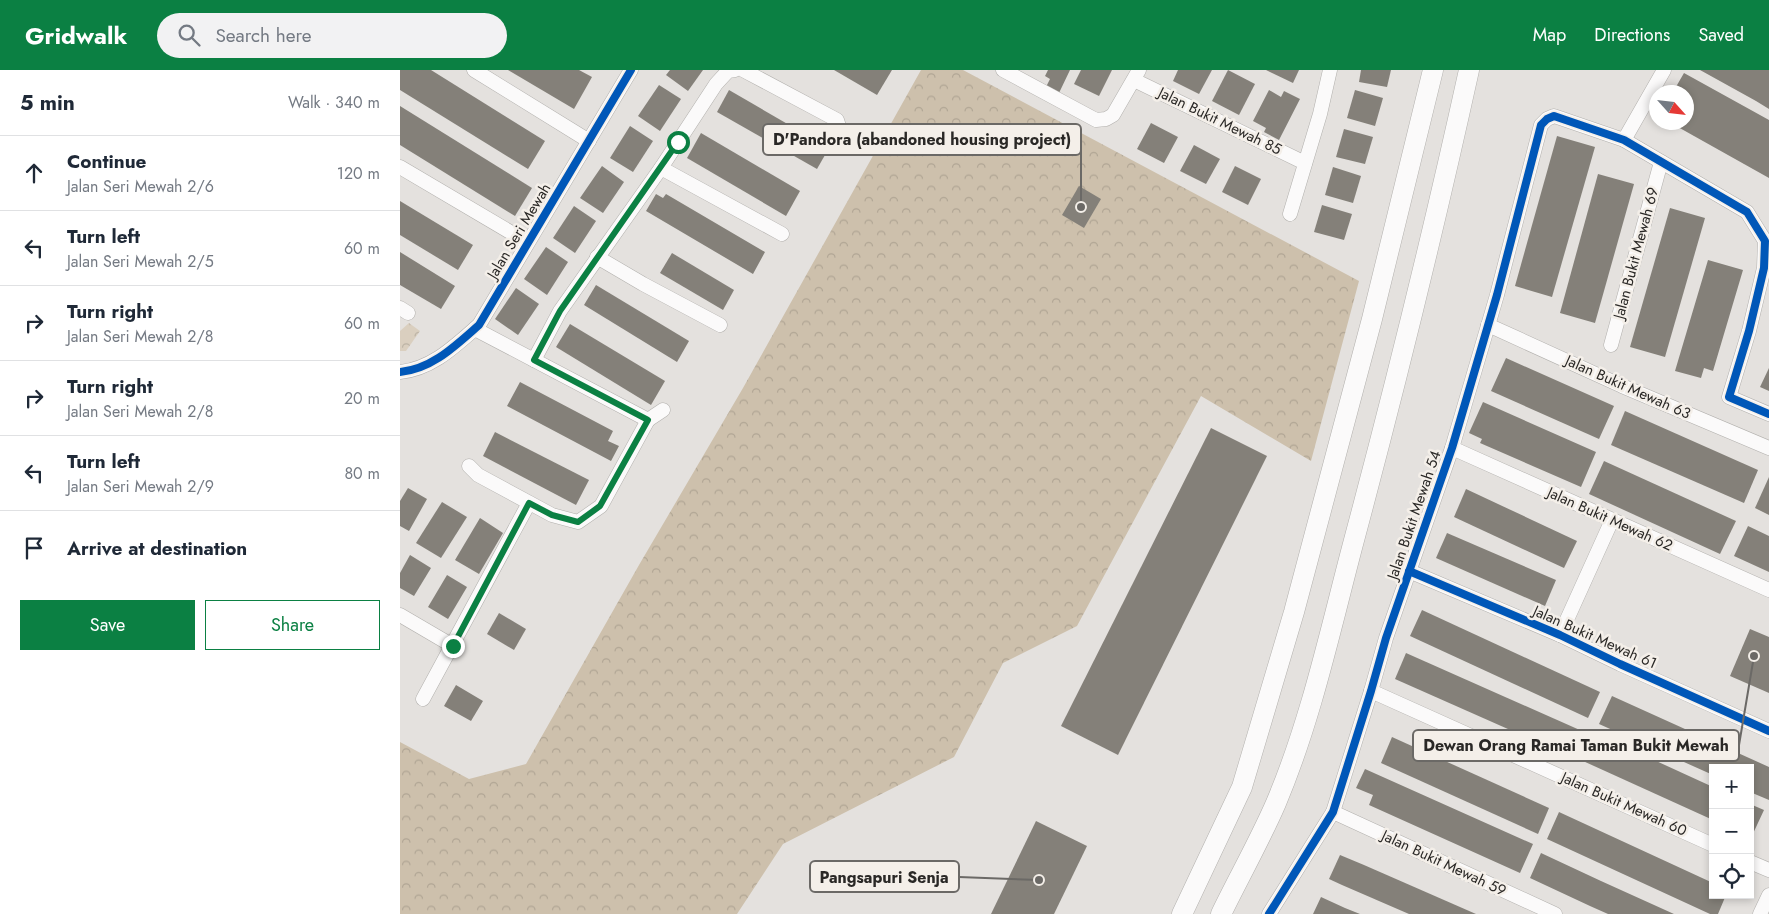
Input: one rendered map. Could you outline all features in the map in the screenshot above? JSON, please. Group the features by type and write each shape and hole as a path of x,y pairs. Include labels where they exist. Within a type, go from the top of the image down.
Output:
{"highway":[{"path":"1182,914 1242,787 1294,612 1372,319 1433,70"},
{"path":"1221,914 1275,804 1298,743 1317,679 1390,406 1449,160 1468,70"}],"street":[{"path":"474,70 588,141"},
{"name":"Jalan Seri Mewah","path":"400,372 411,371 444,355 479,325 631,70"},
{"path":"534,360 560,311 661,168 716,84 732,70"},
{"path":"743,70 837,120 844,142"},
{"path":"1003,70 1096,120 1106,119 1113,115 1137,75"},
{"path":"1290,214 1330,70"},
{"path":"1664,70 1624,140 1747,212 1765,240 1767,269 1729,397 1769,414"},
{"name":"Jalan Bukit Mewah 85","path":"1137,75 1305,163"},
{"name":"Jalan Bukit Mewah 54","path":"1269,914 1333,812 1386,638 1452,448 1488,325 1541,125 1547,119 1554,116 1624,140"},
{"name":"Jalan Bukit Mewah 69","path":"1611,345 1661,162"},
{"path":"400,167 528,242"},
{"path":"661,168 782,234"},
{"path":"597,257 720,325"},
{"name":"Jalan Bukit Mewah 63","path":"1488,325 1622,386 1769,448"},
{"path":"475,329 648,420"},
{"path":"469,466 478,475 552,515 578,522 600,506 648,420 663,410"},
{"name":"Jalan Bukit Mewah 62","path":"1452,448 1769,590"},
{"path":"423,700 529,503"},
{"path":"1560,636 1612,520"},
{"name":"Jalan Bukit Mewah 61","path":"1409,571 1560,636 1769,730"},
{"path":"400,616 453,646"},
{"name":"Jalan Bukit Mewah 60","path":"1371,691 1709,843"},
{"name":"Jalan Bukit Mewah 59","path":"1333,812 1555,914"},
{"path":"1754,864 1769,870"},
{"path":"1760,914 1769,895"}],"green space":[{"path":"921,70 963,70 1359,281 1311,461 1201,396 1077,626 1003,663 954,757 783,844 737,914 400,914 400,742 469,779 526,764 639,565 743,388"},
{"path":"409,323 420,331 406,351 400,351 400,331"}],"building":[{"path":"400,70 431,70 545,141 528,169 400,90"},
{"path":"508,70 579,70 592,77 574,109"},
{"path":"670,70 703,70 688,91 666,75"},
{"path":"834,70 892,70 877,95"},
{"path":"1048,70 1070,70 1059,93 1046,87 1050,79 1045,76"},
{"path":"1081,70 1112,70 1099,96 1074,84"},
{"path":"1178,70 1212,70 1199,94 1173,81"},
{"path":"1228,70 1255,84 1239,115 1212,101"},
{"path":"1266,70 1299,70 1293,83"},
{"path":"1361,70 1391,70 1387,87 1359,82"},
{"path":"1700,70 1769,70 1769,109 1756,101"},
{"path":"1684,73 1769,120 1769,178 1683,130 1694,130 1694,85 1677,85"},
{"path":"659,85 681,99 660,131 638,116"},
{"path":"729,90 829,148 817,169 717,112"},
{"path":"1269,90 1281,97 1284,91 1300,99 1279,140 1264,132 1266,128 1253,121"},
{"path":"1355,90 1383,98 1375,126 1347,118"},
{"path":"400,106 532,188 515,216 400,145"},
{"path":"1151,123 1178,137 1164,163 1137,149"},
{"path":"630,126 653,141 633,172 610,158"},
{"path":"1344,129 1373,137 1365,164 1336,157"},
{"path":"701,133 800,191 786,216 687,158"},
{"path":"1557,136 1595,147 1552,297 1515,286"},
{"path":"1194,145 1220,159 1206,184 1180,171"},
{"path":"602,166 624,182 603,213 580,198"},
{"path":"1235,166 1261,179 1248,205 1222,192"},
{"path":"1333,167 1361,176 1353,203 1325,195"},
{"path":"1598,174 1634,184 1595,323 1560,313"},
{"path":"1079,186 1101,199 1084,228 1062,215"},
{"path":"656,194 663,198 666,194 765,252 753,274 646,211"},
{"path":"400,201 473,245 458,270 400,235"},
{"path":"1322,205 1352,214 1344,240 1314,232"},
{"path":"574,206 596,221 575,253 553,238"},
{"path":"1670,208 1705,218 1665,357 1630,347"},
{"path":"546,247 568,262 547,295 524,279"},
{"path":"400,252 455,286 441,309 400,285"},
{"path":"672,253 734,290 723,310 660,273"},
{"path":"1708,260 1743,270 1713,371 1704,368 1701,378 1675,371"},
{"path":"596,285 689,341 677,362 584,305"},
{"path":"516,288 539,304 518,335 495,319"},
{"path":"570,324 665,381 651,405 556,347"},
{"path":"1506,358 1614,406 1599,439 1491,391"},
{"path":"1769,368 1769,391 1760,387"},
{"path":"520,382 613,431 608,441 619,446 611,461 507,406"},
{"path":"1483,402 1596,452 1581,487 1480,443 1482,439 1469,433"},
{"path":"1625,411 1758,470 1744,503 1611,445"},
{"path":"1211,428 1267,456 1118,755 1061,726"},
{"path":"495,432 589,480 576,505 483,456"},
{"path":"1604,461 1736,521 1720,554 1589,494"},
{"path":"1769,477 1769,515 1755,508"},
{"path":"408,488 427,499 409,531 400,526 400,501"},
{"path":"1466,489 1577,541 1564,568 1454,517"},
{"path":"442,502 467,517 441,558 416,543"},
{"path":"480,518 503,533 479,574 455,560"},
{"path":"1748,526 1769,536 1769,572 1734,556"},
{"path":"1447,533 1556,580 1545,606 1436,558"},
{"path":"410,555 431,568 414,596 400,588 400,573"},
{"path":"447,575 467,587 448,619 428,607"},
{"path":"1422,610 1600,692 1588,718 1410,636"},
{"path":"499,613 526,629 514,650 487,634"},
{"path":"1750,629 1769,637 1769,693 1730,676"},
{"path":"1406,653 1582,731 1571,757 1395,679"},
{"path":"456,685 483,701 471,721 444,706"},
{"path":"1612,696 1769,767 1769,800 1754,794 1754,764 1709,764 1709,773 1599,724"},
{"path":"1595,733 1709,785 1709,818 1583,761"},
{"path":"1392,737 1549,808 1538,834 1381,763"},
{"path":"1365,769 1533,844 1520,873 1369,805 1373,795 1356,788"},
{"path":"1754,806 1764,810 1754,831"},
{"path":"1559,812 1709,881 1709,899 1724,899 1718,914 1710,914 1547,839"},
{"path":"1036,821 1087,846 1054,914 991,914"},
{"path":"1541,853 1674,914 1608,914 1590,906 1530,878"},
{"path":"1340,855 1476,914 1409,914 1342,885 1329,879"},
{"path":"1321,897 1345,908 1360,914 1313,914"}],"cycle path":[{"path":"400,372 412,370 433,361 479,325 631,70"},
{"path":"1269,914 1333,812 1386,638 1452,448 1497,295 1541,125 1547,119 1554,116 1624,140 1747,212 1765,241 1764,268 1749,331 1729,397 1769,414"},
{"path":"1409,571 1560,635 1769,731"}],"place":[{"name":"D'Pandora (abandoned housing project)","path":"1081,207"},
{"name":"Dewan Orang Ramai Taman Bukit Mewah","path":"1754,656"},
{"name":"Pangsapuri Senja","path":"1039,880"}],"route":[{"path":"453,646 529,503 552,515 578,522 600,506 648,420 534,360 560,311 678,142"}]}
